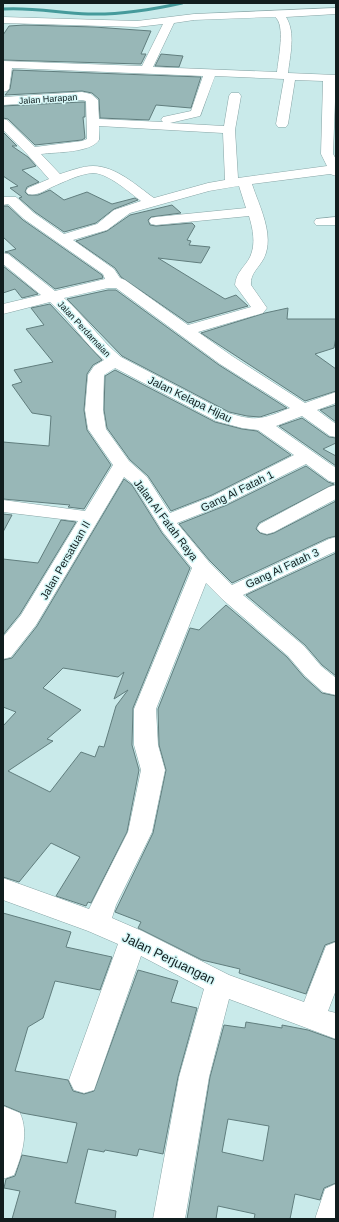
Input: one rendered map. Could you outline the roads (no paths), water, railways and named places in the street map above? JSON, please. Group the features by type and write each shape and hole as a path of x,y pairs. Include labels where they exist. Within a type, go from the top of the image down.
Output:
{"street":[{"path":"3,20 137,24 194,17 336,10"},
{"path":"276,14 281,16 285,22 286,76 282,124"},
{"path":"146,69 170,20"},
{"path":"3,89 5,64 332,78 327,154 336,171 238,182 151,202 119,213 102,226 93,230 64,239"},
{"path":"152,126 158,122 196,113 210,73"},
{"path":"186,330 248,313 259,308 243,285 245,274 257,258 260,248 260,228 255,211 238,182 228,130 235,96"},
{"name":"Jalan Harapan","path":"3,101 87,97 92,100 93,140 90,143 32,151"},
{"path":"92,122 228,130"},
{"path":"3,124 32,151 57,180"},
{"path":"33,191 57,180 97,169 113,176 151,202"},
{"path":"7,201 64,239 109,272 114,282"},
{"path":"156,221 255,211"},
{"path":"321,222 336,221"},
{"name":"Jalan Perdamaian","path":"5,260 66,308 101,349 115,361"},
{"path":"3,309 114,282 124,284 226,360 336,432"},
{"name":"Jalan Kelapa Hijau","path":"115,361 222,417 242,423 263,425 336,397"},
{"name":"Jalan Al Fatah Raya","path":"115,361 100,370 96,375 94,410 97,429 122,465 140,481 165,521 202,567 229,594 296,651 313,671 331,686 336,688"},
{"path":"263,425 336,477"},
{"name":"Gang Al Fatah 1","path":"165,521 191,513 223,499 307,456"},
{"name":"Jalan Persatuan II","path":"3,652 29,620 122,465"},
{"path":"267,528 336,491"},
{"path":"3,506 90,517"},
{"name":"Gang Al Fatah 3","path":"229,594 336,543"},
{"path":"97,923 103,905 133,848 142,827 153,770 146,745 145,709 202,567"},
{"name":"Jalan Perjuangan","path":"3,888 97,923 133,939 219,983 324,1021"},
{"path":"84,1080 133,939"},
{"path":"324,1021 336,954"},
{"path":"169,1219 194,1077 219,983"},
{"path":"3,1120 8,1123 10,1135 3,1164"},
{"path":"331,1219 336,1200"}],"waterway":[{"path":"3,9 112,14 135,12 182,3"}]}
